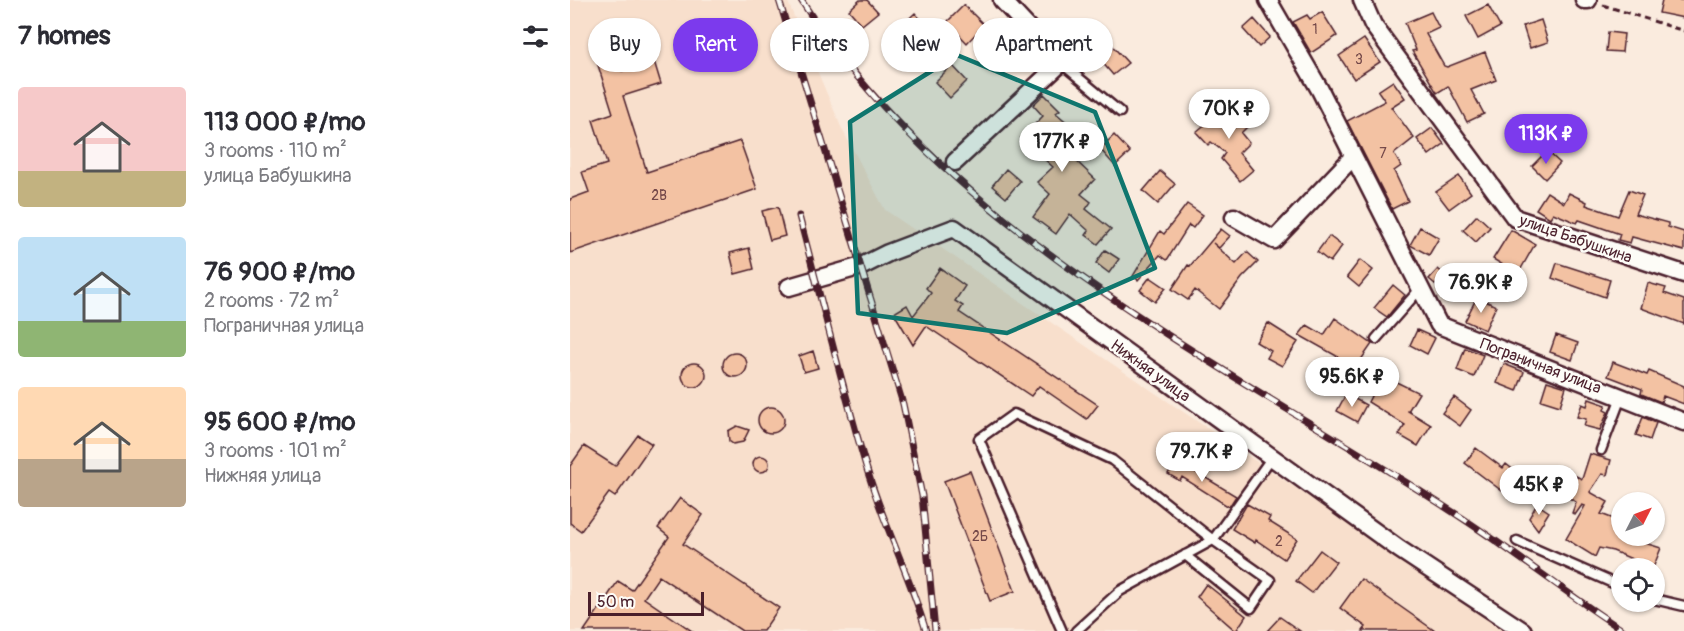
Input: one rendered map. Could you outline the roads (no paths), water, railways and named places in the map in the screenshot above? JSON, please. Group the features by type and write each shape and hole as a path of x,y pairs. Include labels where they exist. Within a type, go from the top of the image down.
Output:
{"street":[{"path":"1002,0 1019,18"},
{"name":"Пограничная улица","path":"1268,0 1320,90 1435,320 1445,328 1684,422"},
{"name":"улица Бабушкина","path":"1362,0 1373,25 1515,218 1684,274"},
{"path":"955,162 1051,72"},
{"path":"1234,217 1274,240 1352,158"},
{"name":"Нижняя улица","path":"789,287 861,266 954,228 1399,549 1523,631"}],"lane":[{"path":"1072,72 1120,112"},
{"path":"1376,339 1420,289"},
{"path":"1601,450 1621,397"},
{"path":"1062,631 980,439 1014,414 1112,460 1213,540 1270,580 1251,608 1185,555"},
{"path":"1076,631 1120,591 1213,540 1272,457"},
{"path":"1517,541 1611,582"},
{"path":"1665,602 1684,606"}],"railway":[{"path":"779,0 903,404 922,496 935,631"},
{"path":"801,0 863,83 935,159 1014,227 1100,290 1456,514 1624,631"},
{"path":"799,216 865,463 926,631"}]}
